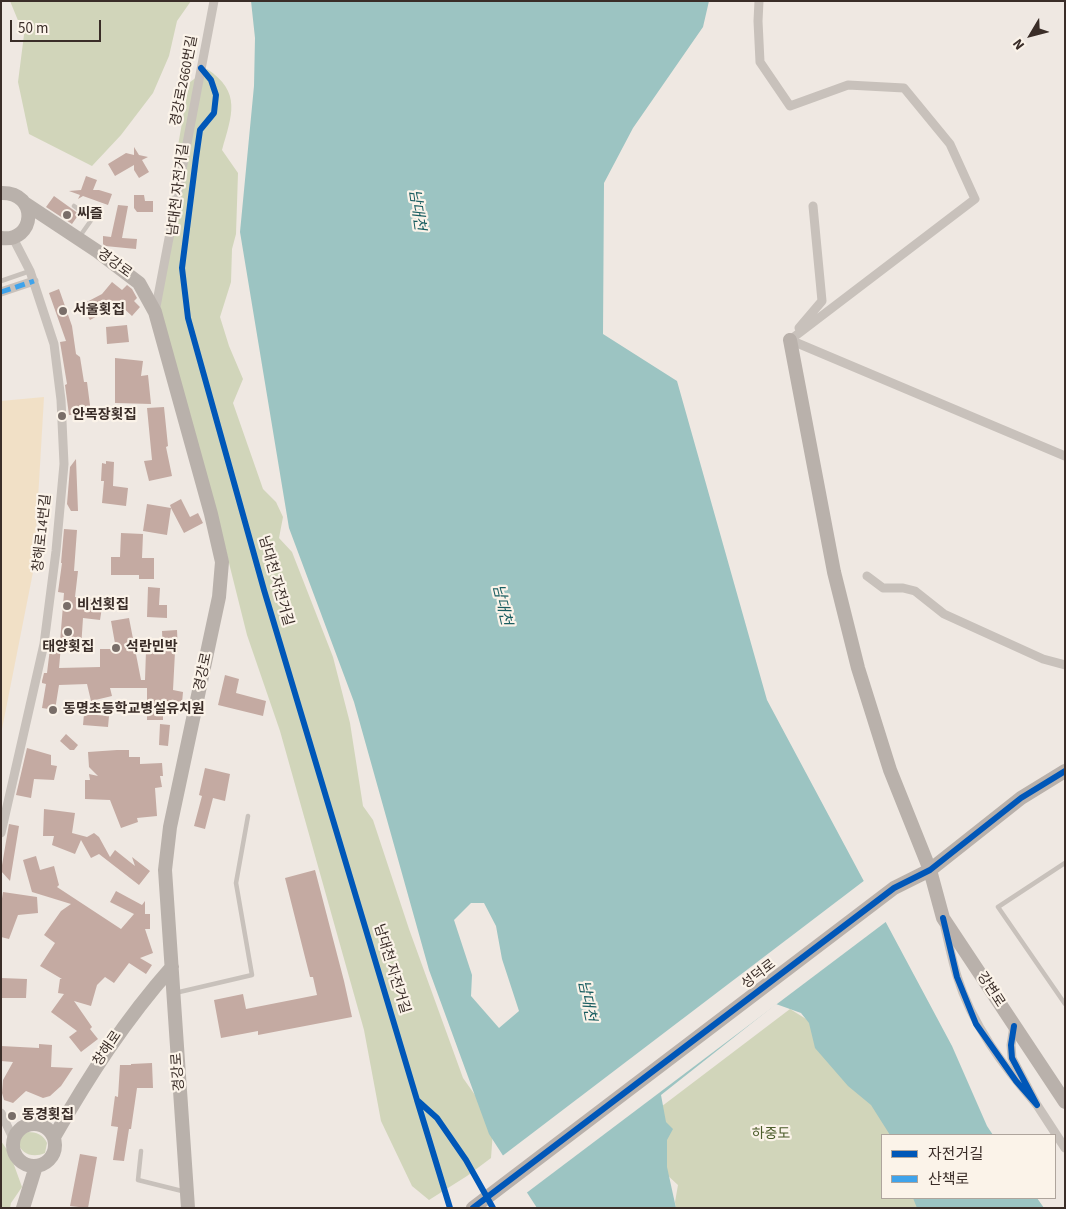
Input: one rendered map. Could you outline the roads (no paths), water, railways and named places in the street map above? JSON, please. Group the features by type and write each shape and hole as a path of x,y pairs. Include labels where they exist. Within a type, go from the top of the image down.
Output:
{"street":[{"name":"경강로2660번길","path":"155,312 214,1"},
{"path":"759,1 760,62 790,106 848,84 904,88 950,144 975,200 790,340"},
{"name":"경강로","path":"1,193 15,194 26,204 98,252 138,282 155,312 212,514 222,562 210,639 170,827 165,870 188,1208"},
{"path":"7,238 20,234 26,228 29,212 26,204"},
{"path":"790,340 822,301 813,206"},
{"name":"창해로14번길","path":"1,833 44,644 56,551 64,464 61,400 54,344 30,271 7,238"},
{"path":"1,292 34,281"},
{"path":"790,340 1065,456"},
{"name":"강변로","path":"790,340 834,572 858,668 890,770 930,870 943,918 1065,1102"},
{"path":"867,576 883,588 903,588 915,591 944,614 1044,659 1065,665"},
{"name":"성덕로","path":"473,1208 894,888 930,870 1021,798 1065,771"},
{"path":"943,918 957,976 976,1024 1056,1134"},
{"name":"창해로","path":"54,1136 103,1056 142,1000 172,967"},
{"path":"1014,1026 1011,1045 1012,1058 1036,1105"},
{"path":"1,1113 14,1138"},
{"path":"33,1123 45,1127 54,1136 54,1153 47,1162 36,1166 24,1164 13,1150 14,1138 21,1128 33,1123"},
{"path":"1056,1135 1065,1148"},
{"path":"23,1208 36,1166"}],"lane":[{"path":"74,206 92,218 77,239"},
{"path":"1,281 30,271"},
{"path":"174,994 252,975 236,883 248,816"},
{"path":"1065,863 998,907 1065,1004"},
{"path":"141,1151 138,1180 187,1192"}],"water":[{"name":"남대천","path":"251,1 709,1 703,27 633,128 604,183 603,334 677,381 767,700 952,1046 987,1126 992,1134 889,1134 871,1105 848,1086 815,1048 809,1023 801,1013 776,1004 661,1095 666,1122 673,1129 667,1140 667,1167 676,1208 537,1208 489,1134 429,970 354,702 289,528 240,232 254,86 255,38","holes":["471,903 484,903 496,926 502,959 519,1011 499,1028 471,996 472,975 454,920"]},
{"path":"913,1199 1038,1199 1044,1208 917,1208"}],"place":[{"name":"씨즐","path":"67,215"},
{"name":"서울횟집","path":"63,311"},
{"name":"안목장횟집","path":"62,416"},
{"name":"비선횟집","path":"67,606"},
{"name":"태양횟집","path":"68,632"},
{"name":"석란민박","path":"116,648"},
{"name":"동명초등학교병설유치원","path":"53,710"},
{"name":"동경횟집","path":"12,1116"}],"park label":[{"name":"하중도","path":"771,1135"}]}
